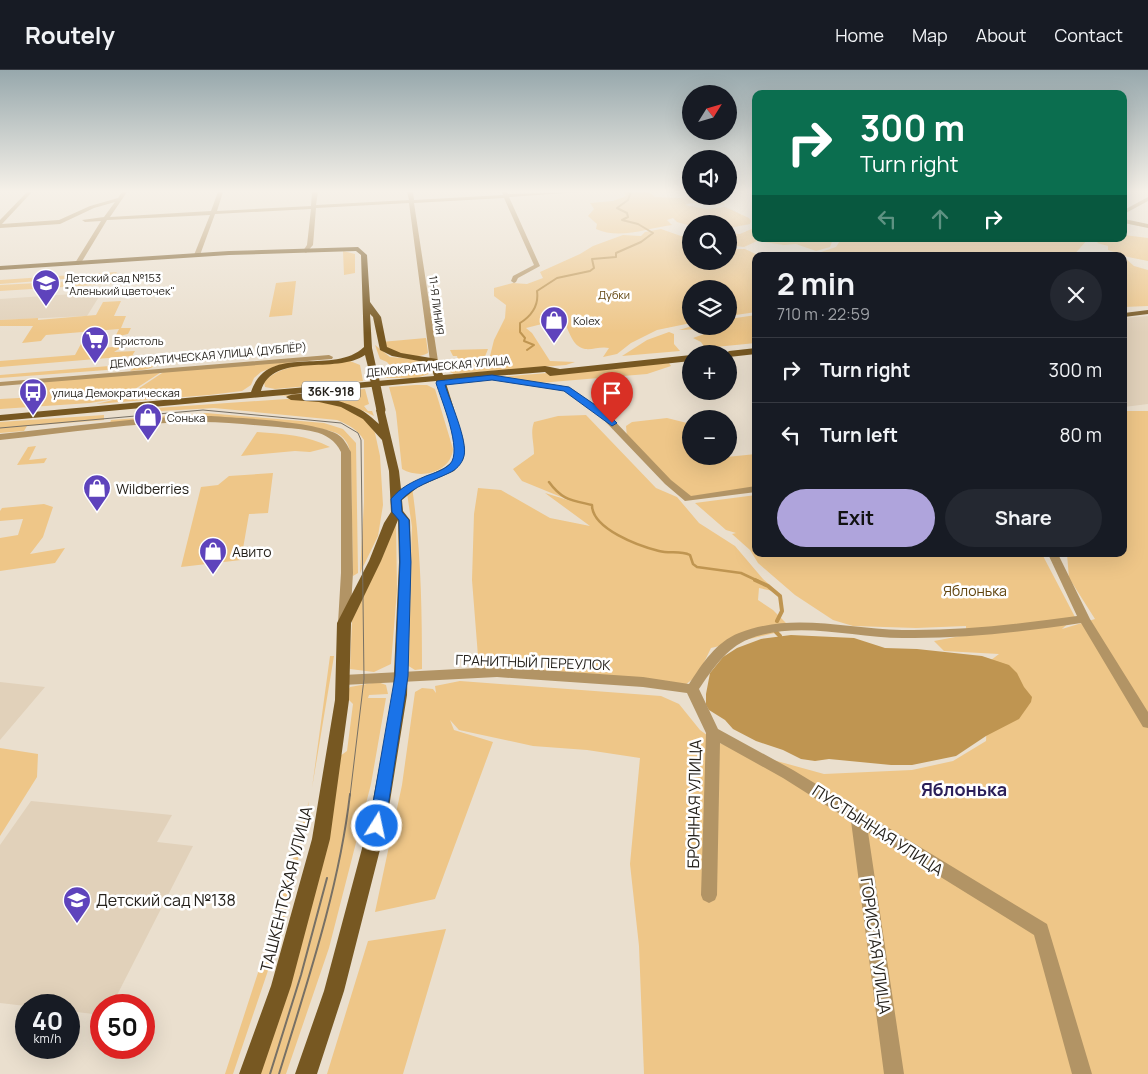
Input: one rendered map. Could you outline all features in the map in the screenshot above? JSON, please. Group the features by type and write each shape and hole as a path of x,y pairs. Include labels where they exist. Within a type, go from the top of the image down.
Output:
{"main road":[{"path":"0,268 197,255 358,249 364,255 368,348 394,471 397,506 404,520 405,562 402,676 377,826 334,991 306,1074"},
{"path":"366,302 377,317 383,348 390,354 400,357 434,361 457,434 460,456 455,465 441,474 405,476 394,471"},
{"path":"1127,314 1148,312"},
{"path":"255,394 261,377 277,368 346,360 357,357 368,348"},
{"path":"737,353 752,351"},
{"name":"ДЕМОКРАТИЧЕСКАЯ УЛИЦА","path":"0,418 255,394 492,377 682,359"},
{"path":"346,360 360,362 373,370"},
{"name":"ДЕМОКРАТИЧЕСКАЯ УЛИЦА","path":"201,400 222,400 545,369 557,371"},
{"path":"222,400 300,398 339,403 369,418 389,444"},
{"path":"397,506 409,487 432,476"},
{"name":"ТАШКЕНТСКАЯ УЛИЦА","path":"250,1074 281,986 321,839 339,732 343,680 344,623 358,598 397,506"}],"street":[{"path":"78,263 93,239"},
{"path":"197,255 203,239"},
{"path":"306,251 310,245 310,239"},
{"name":"11-Я ЛИНИЯ","path":"417,239 434,361"},
{"path":"514,281 515,277 537,266 525,239"},
{"name":"ДЕМОКРАТИЧЕСКАЯ УЛИЦА (ДУБЛЁР)","path":"0,384 329,357"},
{"path":"492,377 566,389 604,415 668,482 689,499 752,490"},
{"path":"0,437 103,426 200,419 312,429 338,438 344,444 346,452 347,572 344,623"},
{"path":"1054,557 1084,619 1148,723"},
{"path":"692,689 710,664 731,642 761,630 778,627 815,627 865,632 919,634 988,631 1084,619"},
{"name":"ГРАНИТНЫЙ ПЕРЕУЛОК","path":"343,680 456,673 535,674 643,682 692,689"},
{"name":"БРОННАЯ УЛИЦА","path":"692,689 713,733 709,895"},
{"name":"ПУСТЫННАЯ УЛИЦА","path":"713,733 747,749 797,778 858,818 1041,930 1082,1074"},
{"name":"ГОРИСТАЯ УЛИЦА","path":"858,818 894,1074"}],"shaded area":[{"name":"Детский сад №153 \"Аленький цветочек\"","path":"102,292 87,316 0,320 0,299"},
{"path":"1148,316 1148,404 1127,407 1127,318"},
{"path":"791,635 854,638 885,648 917,649 982,656 1009,665 1017,673 1032,697 1031,702 1019,719 986,736 956,756 912,765 891,765 829,759 815,761 801,759 783,750 756,741 733,729 725,720 709,710 706,705 710,673 723,657 737,648 761,639"},
{"path":"0,682 45,687 0,740"},
{"name":"Детский сад №138","path":"31,801 172,815 157,842 193,846 118,994 90,994 90,1014 80,1012 80,994 15,994 15,1005 0,1003 0,845"}],"green space":[{"name":"Дубки","path":"612,239 682,239 682,270 737,270 737,249 745,249 752,252 752,313 737,315 737,280 682,280 682,325 657,330 631,343 617,354 603,357 609,348 585,349 580,347 574,341 563,321 526,328 532,333 550,361 575,362 566,365 454,374 444,369 460,367 457,356 453,356 450,350 488,349 482,364 488,364 494,340 505,318 506,305 494,296 494,288 513,283 527,284 543,278 540,272 593,246"},
{"path":"737,239 752,239 752,242 755,242 744,247 737,246"},
{"path":"1127,239 1148,239 1148,261 1127,257 1127,252 1108,250 1108,246 1097,243 1127,242"},
{"path":"764,242 832,242 830,247 816,251 796,244 784,245"},
{"path":"839,242 1085,242 1077,252 821,252 836,247"},
{"path":"343,251 355,254 355,273 344,275"},
{"path":"1127,260 1134,266 1148,270 1148,306 1127,307"},
{"path":"117,272 115,275 0,284 0,280"},
{"path":"113,279 111,284 0,291 0,285"},
{"path":"296,281 292,315 269,317 276,283"},
{"path":"121,301 114,316 126,316 121,328 131,328 128,334 115,337 119,329 46,335 41,341 22,343 33,326 0,326 0,320 38,318 38,320 96,315 103,302"},
{"path":"752,316 752,343 703,345 693,338 701,335 737,335 737,318"},
{"path":"669,332 674,334 674,344 680,351 622,356 647,340"},
{"path":"426,338 428,353 416,356 396,353 381,342"},
{"path":"105,341 102,348 123,346 114,352 135,351 132,356 0,367 0,361 75,355 82,342"},
{"path":"375,345 390,357 426,360 430,362 432,373 416,378 385,378 384,374 393,369 387,362 380,359"},
{"path":"350,361 360,365 363,381 275,389 265,387 264,382 282,370 316,363"},
{"path":"158,362 149,369 141,370 130,371 133,368 0,378 0,375"},
{"path":"293,362 261,372 254,378 251,385 242,391 96,404 126,397 165,371"},
{"path":"669,363 671,366 647,374 527,384 499,377"},
{"path":"163,371 121,398 90,403 0,409 0,399 38,397 45,380"},
{"path":"427,385 435,389 453,449 447,463 434,472 426,474 418,474 402,469 396,412 389,387"},
{"path":"365,389 369,404 364,406 368,411 372,411 374,416 338,402 302,397 276,396"},
{"path":"301,398 346,405 368,421 375,433 380,456 383,505 378,536 360,573 364,502 364,440 359,433 337,420 214,408 142,412 156,408"},
{"path":"1127,411 1148,411 1148,1074 644,1074 639,946 630,864 640,758 587,750 533,746 459,730 450,720 454,730 493,742 435,899 375,912 402,785 415,692 422,688 433,689 436,693 435,686 460,681 661,696 679,704 700,730 715,741 737,750 824,774 912,770 953,761 986,741 987,722 962,682 999,654 944,651 934,641 966,635 966,626 916,628 853,626 833,620 795,595 758,563 754,557 1044,557 1075,617 1062,629 1095,619 1069,578 1067,557 1127,557"},
{"path":"206,413 324,423 343,429 356,443 358,573 353,576 350,454 348,444 340,435 314,427 293,424 206,416 110,423 111,420"},
{"path":"104,415 104,420 27,426 24,431 0,433 0,422"},
{"path":"586,415 656,488 677,497 699,523 735,546 763,579 778,592 759,588 758,600 773,610 786,623 779,632 711,648 698,675 685,685 479,669 472,580 474,514 478,488 501,490 550,518 590,526 545,493 571,501 522,481 513,469 534,454 532,434 534,422 558,416"},
{"path":"667,418 682,422 682,465 737,465 737,456 752,454 752,488 687,497 627,437 626,426 632,422"},
{"path":"257,432 286,434 330,447 310,452 295,451 241,456"},
{"path":"36,446 29,460 47,458 44,463 17,465 28,447"},
{"path":"273,473 268,513 249,514 241,560 181,567 201,487 218,485 229,476"},
{"path":"412,487 419,555 422,623 422,669 415,670 407,665 412,527 407,493"},
{"path":"752,496 752,553 732,534 736,533 726,530 695,503"},
{"path":"44,504 53,507 43,537 30,554 65,548 55,563 0,571 0,538 18,535 23,519 0,521 0,511 2,508"},
{"path":"396,521 397,590 391,664 374,672 350,669 352,620 384,553"},
{"path":"330,656 334,656 312,788"},
{"path":"378,682 386,685 388,694 369,695 368,698 386,698 371,784 329,948 286,1074 254,1074 340,756 347,751 353,704 345,696 350,687"},
{"path":"0,748 38,754 37,777 0,836"},
{"path":"309,801 304,834 281,932 233,1074 225,1074 281,902"},
{"path":"446,929 403,1074 327,1074 368,941"}],"waterway":[{"path":"527,350 534,345 524,341 525,338 520,332 520,323 533,310 537,301 537,291 557,278 590,271 594,268 592,259 616,257 616,253 645,239"},
{"path":"549,482 563,496 592,505 594,514 600,522 629,541 659,551 679,552 690,555 693,564 697,567 741,573 758,581"},
{"path":"755,580 768,586 780,596 782,611 777,621"},
{"path":"776,632 780,636"}],"tram line":[{"path":"0,428 203,410 341,423 358,433 361,440 364,679 350,796"},
{"path":"279,1074 321,936 338,865 350,794"},
{"path":"270,1074 301,975 327,878"}],"place":[{"name":"Детский сад №153 \"Аленький цветочек\"","path":"46,307"},
{"name":"Kolex","path":"554,344"},
{"name":"Бристоль","path":"95,364"},
{"name":"улица Демократическая","path":"33,416"},
{"name":"Сонька","path":"148,441"},
{"name":"Wildberries","path":"97,512"},
{"name":"Авито","path":"213,575"},
{"name":"Детский сад №138","path":"77,924"}],"district":[{"name":"Яблонька","path":"964,789"}],"route":[{"path":"377,826 402,676 405,562 404,520 397,512 396,499 404,490 419,481 448,470 455,465 460,456 457,434 440,383 492,377 566,389 604,415 612,423"}]}
